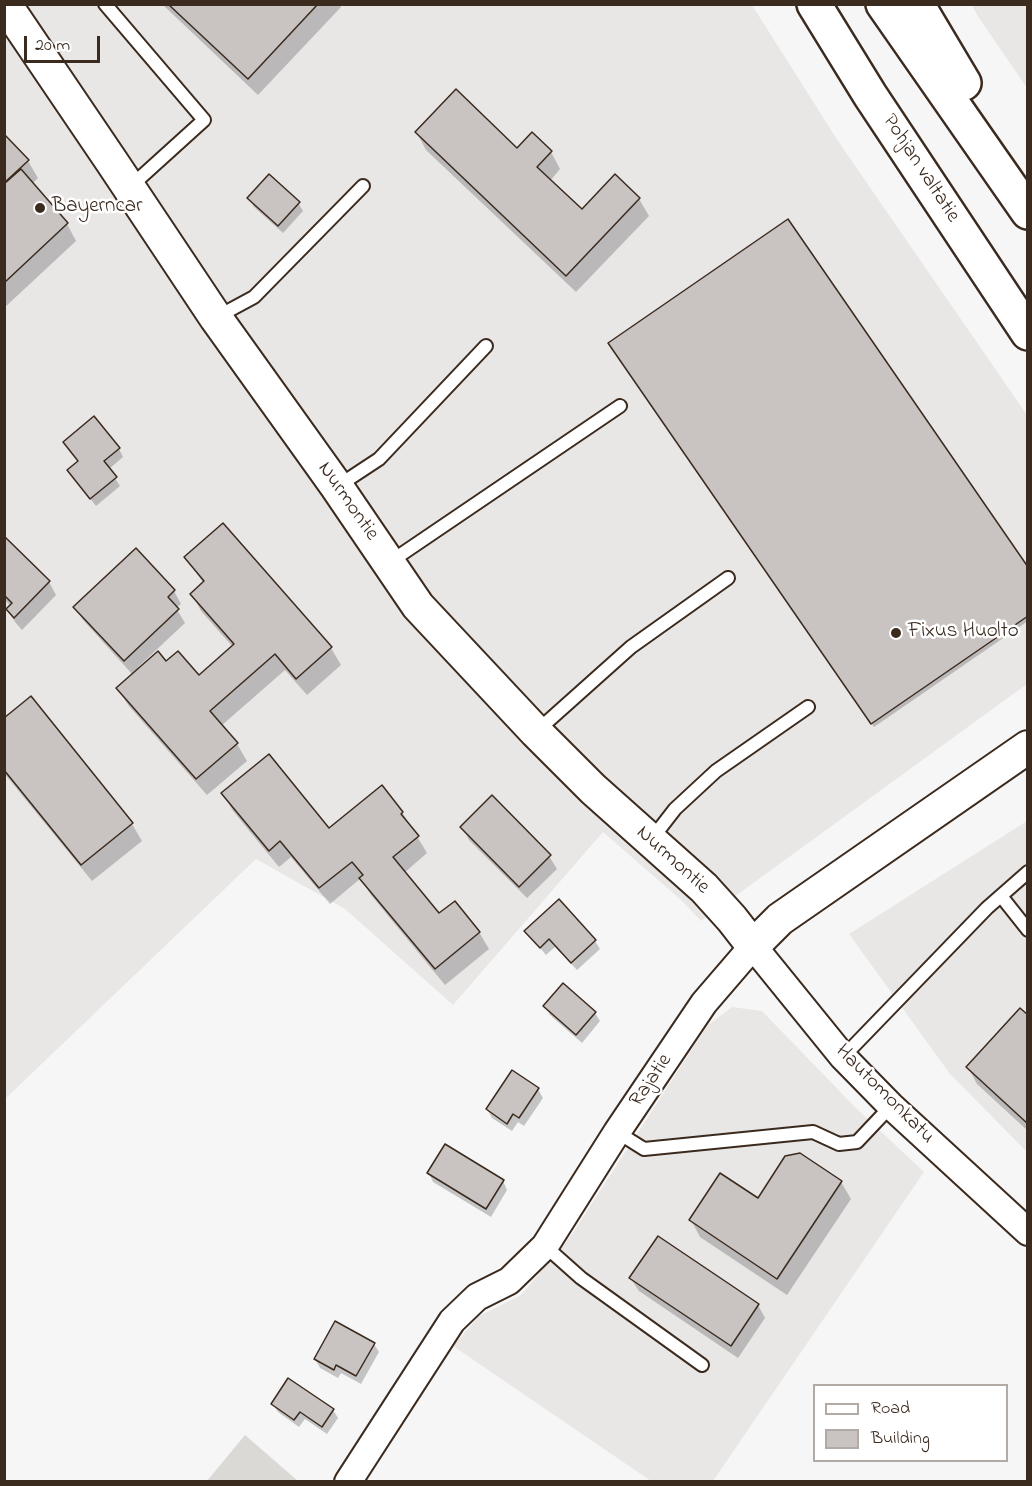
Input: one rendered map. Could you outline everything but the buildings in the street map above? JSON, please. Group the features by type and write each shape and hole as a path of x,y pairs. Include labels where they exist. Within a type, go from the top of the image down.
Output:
{"highway":[{"name":"Pohjan valtatie","path":"814,4 870,95 1028,333"},
{"path":"884,4 1028,212"},
{"path":"917,4 940,46 1028,183"}],"street":[{"name":"Nurmontie","path":"11,10 216,318 337,487 418,606 536,732 593,789 704,888 753,946"},
{"name":"Rajatie","path":"348,1482 452,1320 477,1297 509,1281 545,1246 617,1132 705,1003 753,946 780,919 1028,747"},
{"name":"Hautomonkatu","path":"753,946 843,1057 891,1106 1028,1232"}],"lane":[{"path":"105,4 204,120 129,188"},
{"path":"216,318 254,297 363,186"},
{"path":"337,487 378,459 486,346"},
{"path":"389,563 620,406"},
{"path":"536,732 631,647 728,578"},
{"path":"651,841 675,809 716,771 808,707"},
{"path":"843,1057 1001,896 1028,872"},
{"path":"1001,896 1028,930"},
{"path":"617,1132 644,1149 813,1132 838,1144 857,1142 891,1106"},
{"path":"545,1246 581,1278 702,1365"}],"shaded area":[{"path":"5,5 752,5 838,141 1027,415 1027,684 701,921 681,900 603,832 453,1005 345,909 256,859 5,1099"},
{"path":"972,5 1027,5 1027,88 977,15"},
{"path":"1027,821 1027,1152 950,1074 849,934"},
{"path":"732,1007 762,1011 855,1107 924,1172 713,1481 651,1481 453,1346 479,1316 521,1295 570,1237 707,1026"},
{"path":"245,1435 298,1481 207,1481"}],"place":[{"name":"Bayerncar","path":"40,208"},
{"name":"Fixus Huolto","path":"896,633"}]}
